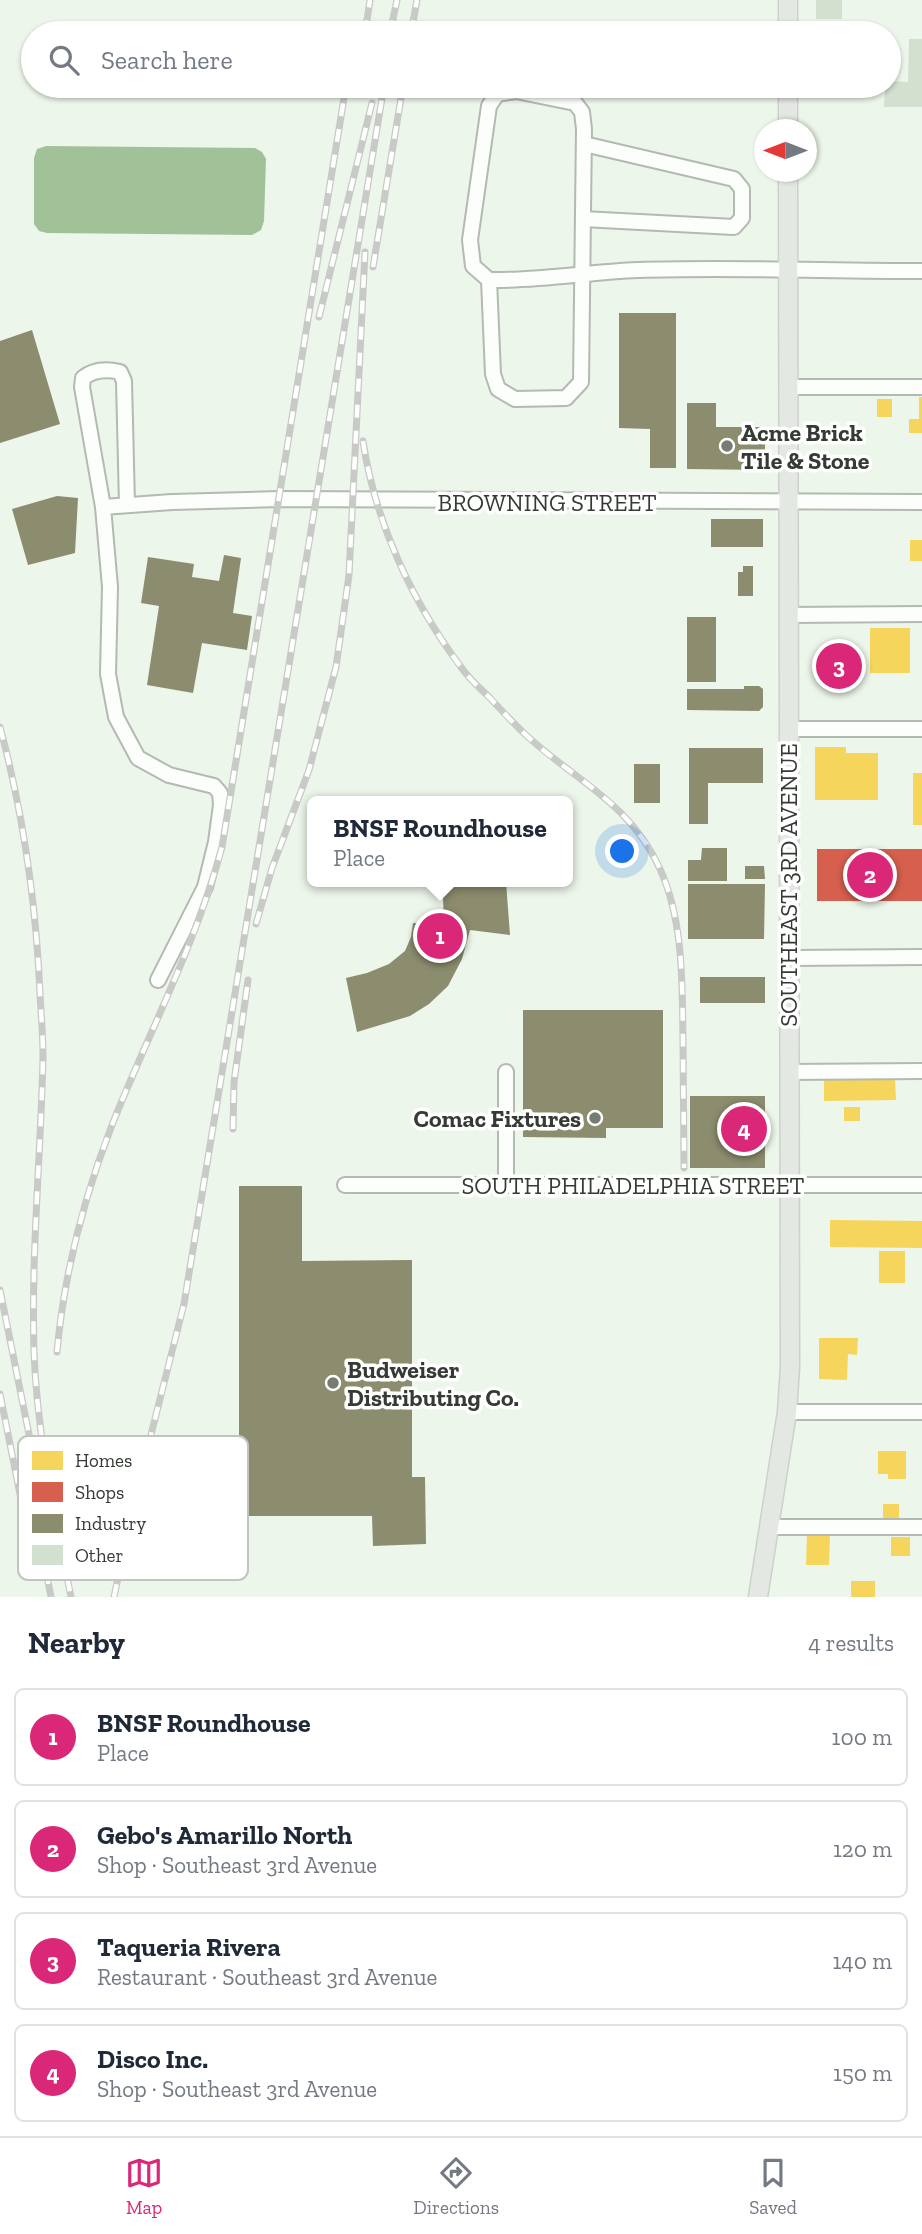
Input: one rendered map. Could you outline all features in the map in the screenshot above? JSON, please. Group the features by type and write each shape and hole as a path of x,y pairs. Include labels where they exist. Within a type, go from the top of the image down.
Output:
{"main road":[{"path":"788,0 788,21"},
{"path":"788,98 788,119"},
{"name":"SOUTHEAST 3RD AVENUE","path":"758,1597 787,1412 790,1367 788,182"}],"street":[{"path":"494,98 489,106 470,240 473,266 489,280 582,276 637,270 922,271"},
{"path":"489,280 493,373 498,389 515,399 566,398 581,382 584,144 582,111 575,103 552,98"},
{"path":"583,219 734,227 742,218 742,189 734,180 584,144"},
{"path":"127,505 124,380 120,372 89,372 83,378 82,387 103,507 110,587 108,674 116,717 138,758 169,775 214,786 220,793 216,842 205,887 158,980"},
{"path":"788,387 922,387"},
{"name":"BROWNING STREET","path":"103,507 279,499 922,502"},
{"path":"788,615 922,614"},
{"path":"789,729 922,729"},
{"path":"788,958 922,957"},
{"path":"789,1072 922,1071"},
{"path":"506,1072 506,1184"},
{"name":"SOUTH PHILADELPHIA STREET","path":"345,1185 922,1185"},
{"path":"787,1412 922,1412"},
{"path":"769,1527 922,1527"}],"shaded area":[{"path":"46,146 255,148 262,152 266,159 264,221 261,230 252,235 39,231 34,224 34,158 37,149"}],"building: Homes":[{"path":"919,397 922,397 922,433 909,433 909,419 919,419"},
{"path":"877,399 892,399 892,417 877,417"},
{"path":"910,540 922,540 922,561 910,561"},
{"path":"870,628 910,628 910,673 870,673"},
{"path":"815,747 846,747 846,753 878,753 878,800 815,800"},
{"path":"913,773 922,773 922,825 913,825"},
{"path":"824,1078 895,1078 896,1100 824,1101"},
{"path":"844,1107 860,1107 860,1121 844,1121"},
{"path":"830,1220 922,1221 922,1248 830,1247"},
{"path":"879,1251 905,1251 905,1283 879,1283"},
{"path":"819,1338 858,1338 857,1355 848,1354 847,1380 819,1379"},
{"path":"878,1451 906,1451 906,1479 888,1479 888,1474 878,1474"},
{"path":"883,1504 899,1504 899,1520 883,1520"},
{"path":"807,1534 830,1535 829,1565 806,1565"},
{"path":"891,1537 910,1537 910,1556 891,1556"},
{"path":"851,1581 875,1581 875,1597 851,1597"}],"building: Shops":[{"path":"826,656 859,656 859,677 826,677"},
{"path":"817,849 922,849 922,901 817,901"}],"building: Industry":[{"path":"619,313 676,313 676,468 650,468 650,429 619,428"},
{"path":"32,330 60,424 0,443 0,341"},
{"path":"687,403 716,403 716,427 765,427 765,470 687,469"},
{"path":"57,496 78,498 75,553 28,565 12,509"},
{"path":"711,519 763,519 763,547 711,547"},
{"path":"224,555 241,558 233,613 252,616 247,650 202,643 193,693 147,685 159,606 141,603 148,557 194,564 192,577 219,581"},
{"path":"743,566 753,566 753,596 738,596 738,572 743,572"},
{"path":"687,617 716,617 716,682 687,682"},
{"path":"744,686 759,686 763,689 763,707 759,711 687,710 687,689 744,689"},
{"path":"689,748 763,748 763,783 708,783 708,824 689,824"},
{"path":"634,764 660,764 660,803 634,803"},
{"path":"702,848 727,848 727,881 688,881 688,860 701,860"},
{"path":"745,866 764,866 765,879 745,879"},
{"path":"688,884 765,884 764,939 688,939"},
{"path":"440,887 506,887 510,935 470,930 462,959 448,986 429,1004 410,1016 357,1032 346,978 389,964 405,951 413,923 444,926"},
{"path":"700,977 765,977 765,1003 700,1003"},
{"path":"523,1010 663,1010 663,1128 606,1128 606,1138 523,1137"},
{"path":"690,1096 765,1096 765,1168 690,1168"},
{"path":"239,1186 302,1186 302,1261 412,1260 412,1477 425,1477 426,1544 373,1546 372,1516 248,1516 248,1436 239,1436"}],"building: Other":[{"path":"816,0 842,0 842,19 816,19"},
{"path":"909,39 922,39 922,107 884,107 884,98 901,98 901,82 908,82"}],"railway":[{"path":"367,21 370,0"},
{"path":"393,21 397,0"},
{"path":"413,21 417,0"},
{"path":"57,1352 70,1265 93,1180 112,1125 186,953 222,847 344,98"},
{"path":"151,1436 184,1304 382,98"},
{"path":"373,267 401,98"},
{"path":"319,317 372,103"},
{"path":"256,924 272,868 309,770 336,667 349,575 365,252"},
{"path":"363,441 376,501 386,531 412,588 443,642 468,676 522,731 618,810 648,846 660,869 674,910 680,954 684,1168"},
{"path":"0,727 22,825 38,959 43,1056 34,1278 34,1352 42,1436"},
{"path":"233,1129 234,1082 248,980"},
{"path":"0,1290 29,1436"},
{"path":"0,1394 18,1484"},
{"path":"48,1580 51,1597"},
{"path":"68,1580 71,1597"},
{"path":"114,1597 118,1580"}],"place":[{"name":"Acme Brick Tile & Stone","path":"727,446"},
{"name":"Taqueria Rivera","path":"839,666"},
{"name":"Gebo's Amarillo North","path":"870,875"},
{"name":"BNSF Roundhouse","path":"440,936"},
{"name":"Comac Fixtures","path":"595,1118"},
{"name":"Disco Inc.","path":"744,1129"},
{"name":"Budweiser Distributing Co.","path":"333,1383"}]}
